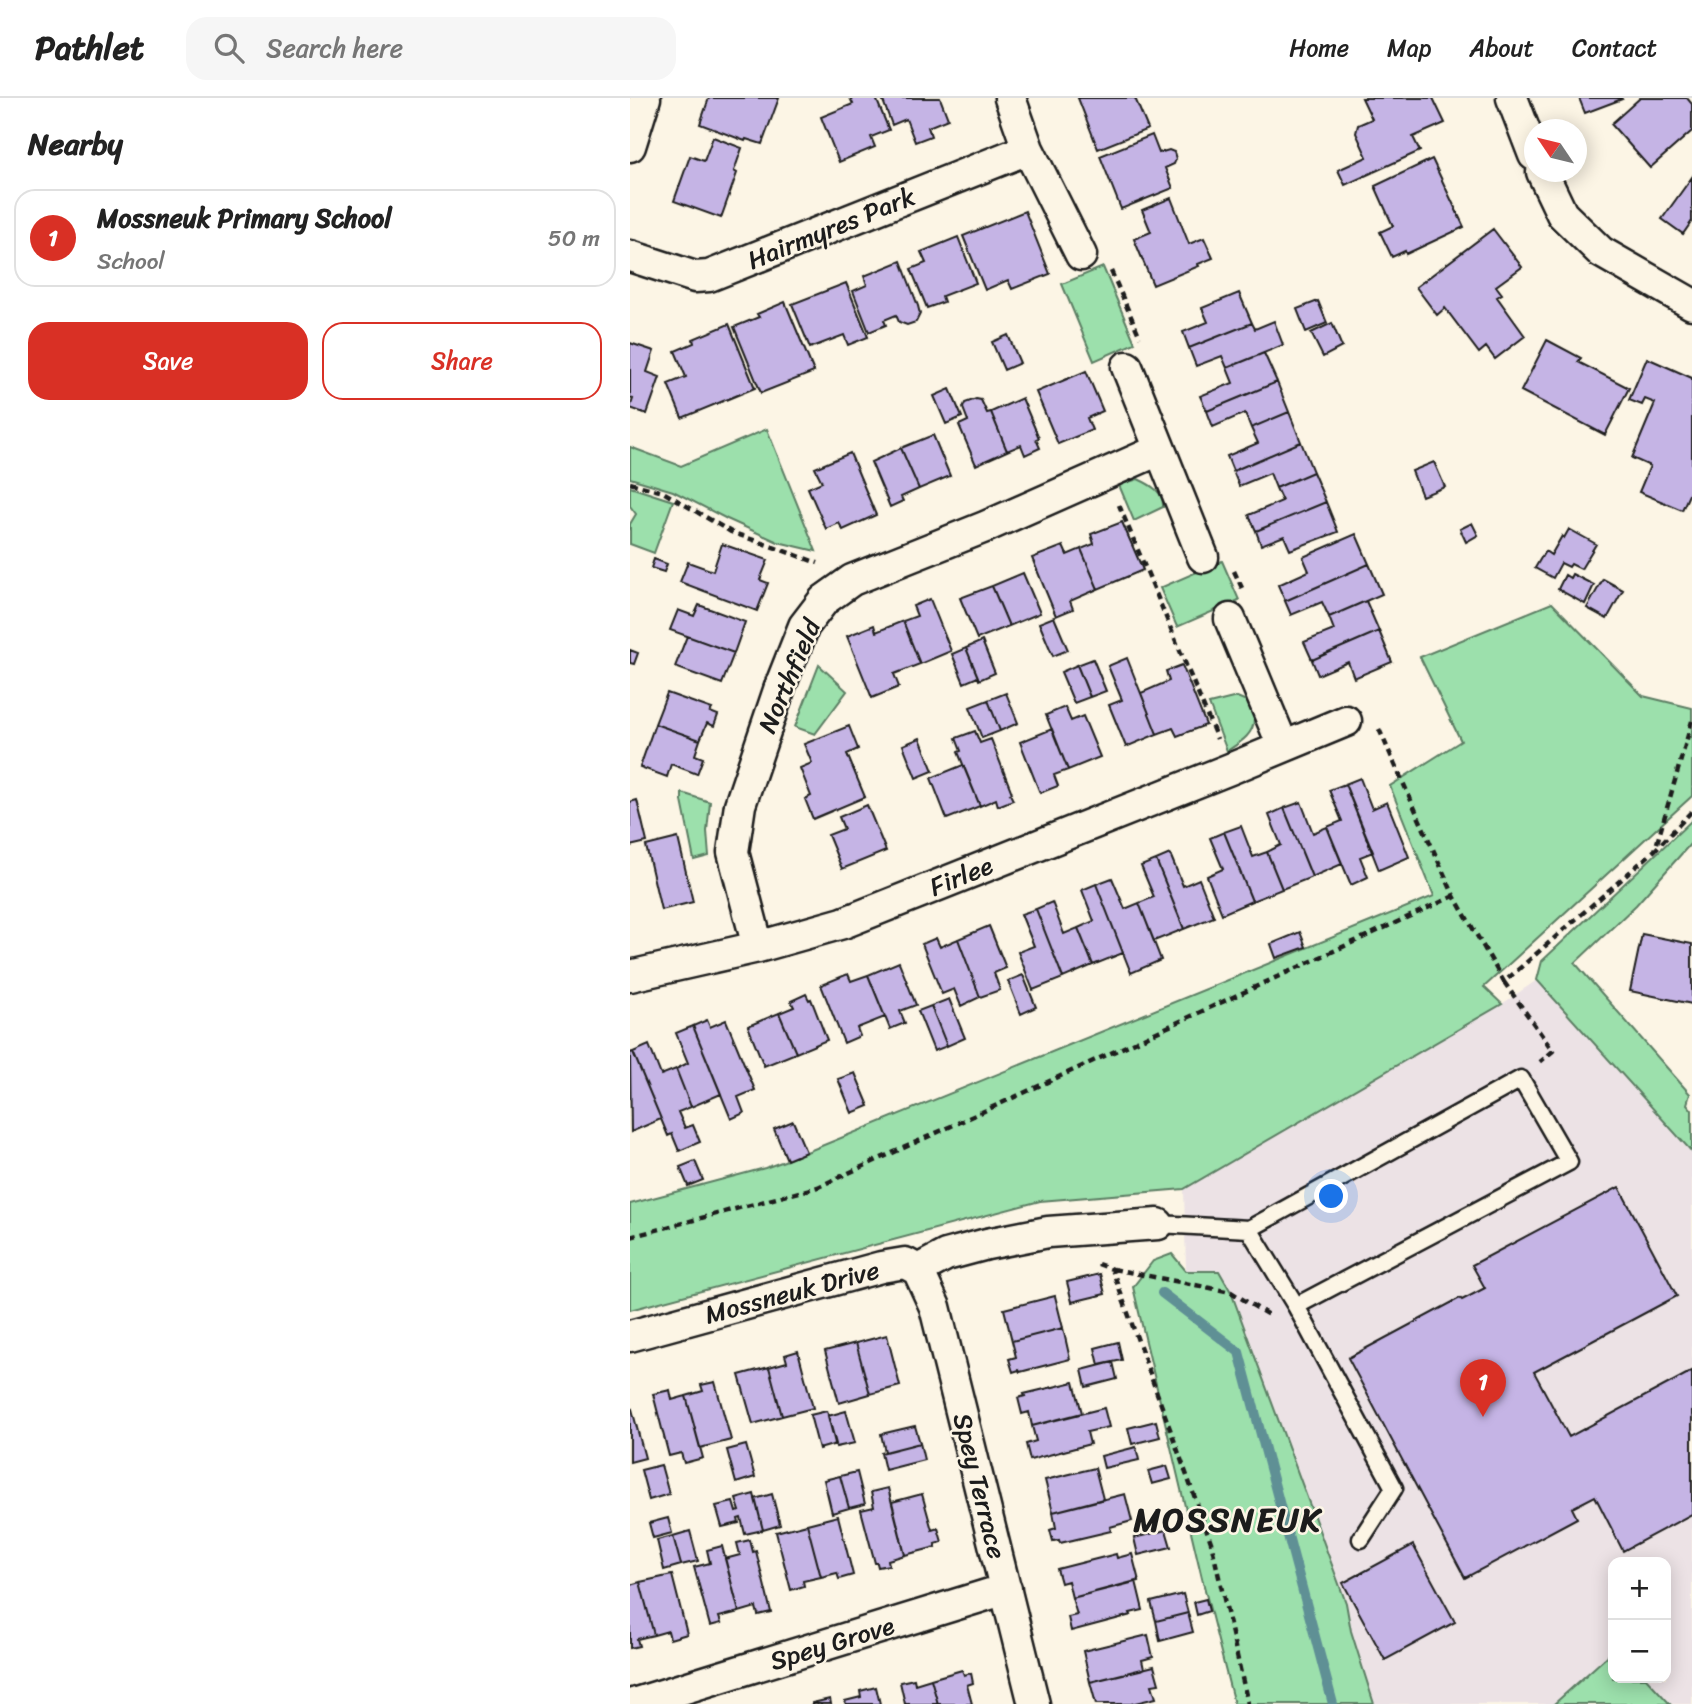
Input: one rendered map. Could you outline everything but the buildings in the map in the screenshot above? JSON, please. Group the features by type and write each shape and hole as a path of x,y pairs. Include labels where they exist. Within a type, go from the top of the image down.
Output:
{"street":[{"path":"630,146 645,98"},
{"path":"1010,98 1028,149 1081,255"},
{"path":"1512,98 1524,128"},
{"name":"Hairmyres Park","path":"630,256 695,277 709,276 1028,149"},
{"path":"1547,182 1562,214 1601,252 1692,304"},
{"path":"1127,367 1203,557"},
{"name":"Northfield","path":"758,947 733,852 740,805 781,684 804,626 824,600 852,580 985,527 1159,450"},
{"path":"1230,619 1283,746"},
{"name":"Firlee","path":"630,976 758,947 843,923 1346,721"},
{"name":"Mossneuk Drive","path":"630,1336 881,1267 905,1263 918,1270 946,1255 987,1244 1048,1232 1157,1224"},
{"name":"Spey Terrace","path":"918,1270 935,1307 1034,1704"},
{"name":"Spey Grove","path":"651,1702 1006,1590"}],"lane":[{"path":"1157,1224 1249,1229 1521,1079 1569,1162 1296,1306"},
{"path":"1249,1229 1296,1306 1394,1488 1361,1539"}],"path":[{"path":"1081,255 1107,264 1143,342 1127,367"},
{"path":"1106,474 1230,769"},
{"path":"630,484 663,492 731,532 808,559 852,580"},
{"path":"1203,557 1227,557 1248,600 1230,619"},
{"path":"1346,721 1372,715 1454,896 1504,982 1553,1051 1521,1079"},
{"path":"1655,850 1692,721"},
{"path":"1504,982 1655,850 1692,811"},
{"path":"630,1237 818,1187 1454,896"},
{"path":"1090,1261 1112,1269 1231,1292 1313,1339"},
{"path":"1112,1269 1211,1542 1248,1704"}],"shaded area":[{"path":"1537,980 1692,1152 1692,1704 1374,1704 1351,1631 1346,1603 1186,1271 1184,1189 1502,1004"}],"green space":[{"path":"1103,267 1135,343 1094,361 1062,284"},
{"path":"767,429 816,551 778,542 673,491 630,478 630,447 681,466"},
{"path":"1138,479 1159,493 1163,507 1134,521 1119,485"},
{"path":"630,487 673,501 654,553 630,544 630,524 636,514 630,506"},
{"path":"1222,561 1239,600 1177,627 1160,588"},
{"path":"1552,603 1643,696 1692,708 1692,796 1484,987 1502,1004 1184,1189 1040,1201 630,1310 630,1204 787,1160 1434,896 1390,786 1461,741 1420,657"},
{"path":"819,665 847,691 815,734 795,727"},
{"path":"1237,697 1249,702 1254,717 1253,725 1245,738 1227,751 1209,704"},
{"path":"682,793 710,802 707,831 709,856 694,860"},
{"path":"1692,820 1692,842 1636,905 1575,963 1690,1094 1687,1104 1692,1110 1692,1152 1537,980 1542,961"},
{"path":"1172,1254 1186,1271 1219,1271 1231,1292 1346,1603 1351,1631 1374,1704 1234,1704 1133,1287 1153,1261"},
{"path":"1608,1655 1608,1683 1651,1683 1670,1704 1554,1704"}],"waterway":[{"path":"1162,1293 1239,1352 1333,1704"}],"place":[{"name":"Mossneuk Primary School","path":"1483,1417"}],"district":[{"name":"MOSSNEUK","path":"1228,1520"}]}
